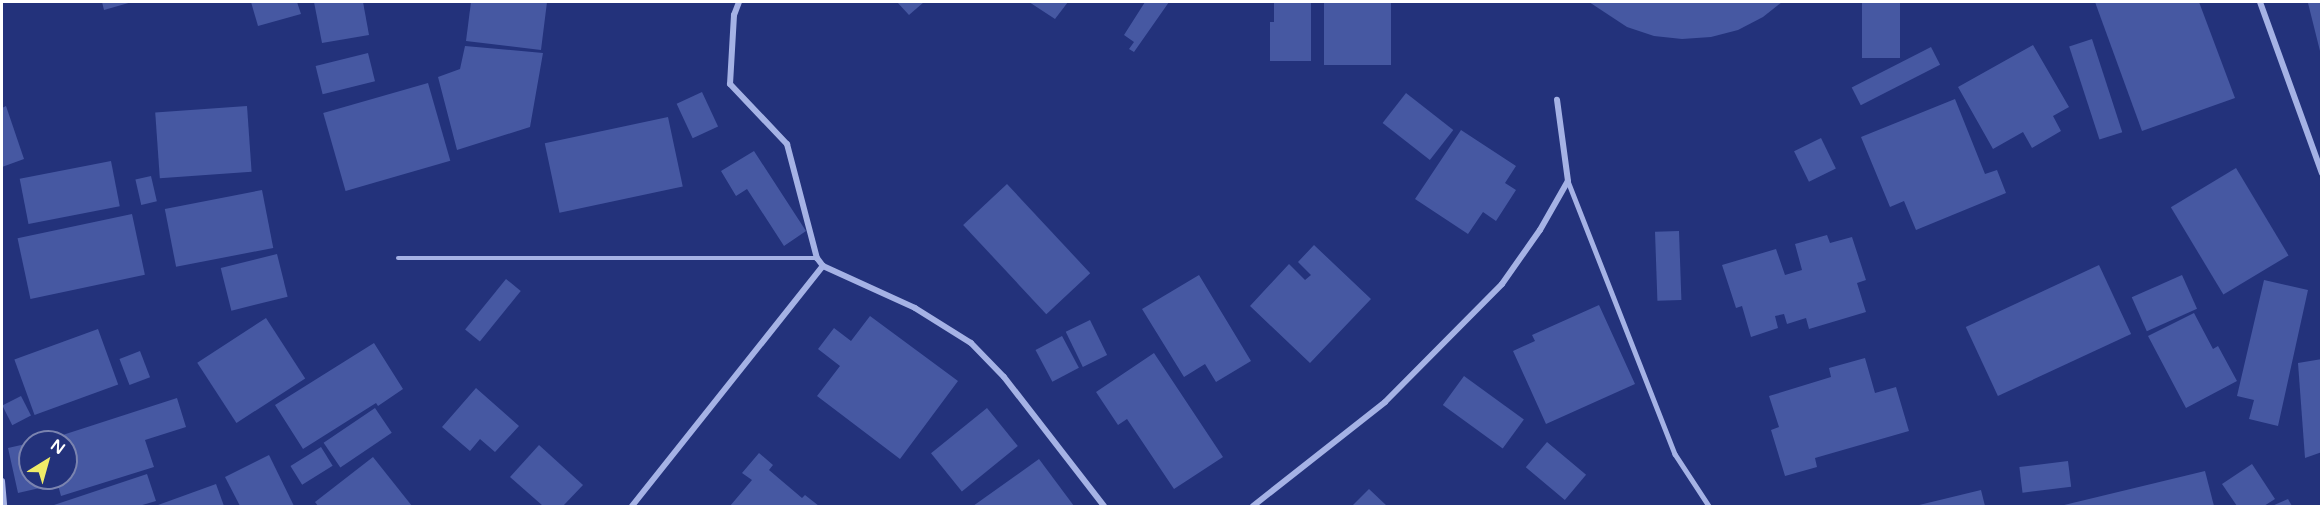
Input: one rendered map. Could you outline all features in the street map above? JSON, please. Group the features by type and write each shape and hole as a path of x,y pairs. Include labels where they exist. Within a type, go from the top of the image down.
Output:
{"street":[{"path":"739,2 734,15 730,84 787,144 818,258 823,266 915,308 971,343 1004,377 1104,507"},
{"path":"2260,2 2322,173"},
{"path":"1253,507 1385,402 1502,285 1540,230 1568,181 1557,100"},
{"path":"632,507 823,266"},
{"path":"2,481 4,507"}],"lane":[{"path":"1568,181 1675,454 1709,507"},
{"path":"398,258 818,258"}],"building":[{"path":"102,2 132,2 104,10"},
{"path":"251,2 297,2 301,14 258,26"},
{"path":"314,2 363,2 369,35 322,43"},
{"path":"471,2 547,2 541,50 466,41"},
{"path":"897,2 924,2 909,15"},
{"path":"1029,2 1068,2 1055,19"},
{"path":"1145,2 1169,2 1134,52 1129,49 1134,42 1124,35"},
{"path":"1274,2 1311,2 1311,61 1270,61 1270,22 1274,22"},
{"path":"1324,2 1391,2 1391,65 1324,65"},
{"path":"1589,2 1782,2 1763,17 1738,30 1711,37 1682,39 1654,36 1627,27"},
{"path":"1862,2 1900,2 1900,58 1862,58"},
{"path":"2095,2 2199,2 2235,98 2142,131"},
{"path":"2322,2 2322,55 2321,55 2308,3"},
{"path":"2092,39 2122,132 2099,140 2069,46"},
{"path":"2033,45 2069,107 2053,116 2061,131 2032,148 2023,132 1993,149 1958,87"},
{"path":"465,46 543,53 530,127 457,150 438,77 460,69"},
{"path":"1931,47 1940,65 1861,105 1852,87"},
{"path":"368,53 375,81 323,94 316,66"},
{"path":"428,83 450,161 346,191 323,113"},
{"path":"702,92 718,126 693,138 677,104"},
{"path":"1406,93 1453,130 1430,160 1383,123"},
{"path":"1955,99 1985,174 1997,170 2006,193 1916,230 1904,201 1890,207 1861,137"},
{"path":"6,106 24,159 2,167 2,108"},
{"path":"247,106 252,172 160,178 155,112"},
{"path":"668,117 683,186 560,213 545,143"},
{"path":"1461,130 1516,166 1505,183 1516,190 1496,221 1483,212 1468,234 1415,199"},
{"path":"1821,138 1836,169 1809,182 1794,151"},
{"path":"754,151 806,231 784,246 747,189 736,196 721,171"},
{"path":"111,161 120,206 28,224 20,179"},
{"path":"2236,168 2289,255 2223,295 2171,207"},
{"path":"151,176 157,201 141,205 135,180"},
{"path":"1007,184 1090,273 1046,314 963,225"},
{"path":"262,190 273,248 176,267 165,209"},
{"path":"132,214 145,275 30,299 18,238"},
{"path":"1679,231 1681,300 1657,301 1655,232"},
{"path":"1827,235 1830,243 1852,237 1866,280 1857,283 1866,312 1809,329 1806,318 1787,324 1784,314 1775,316 1778,328 1751,337 1742,306 1736,308 1722,265 1776,249 1785,275 1802,270 1795,244"},
{"path":"1314,245 1371,299 1310,363 1250,306 1289,264 1305,280 1311,275 1298,262"},
{"path":"277,254 288,297 231,311 221,268"},
{"path":"2099,265 2131,334 1998,396 1966,327"},
{"path":"1199,275 1251,361 1216,382 1205,364 1184,377 1142,309"},
{"path":"2182,275 2197,309 2147,331 2132,297"},
{"path":"506,279 521,291 480,341 465,330"},
{"path":"2264,280 2308,290 2278,426 2249,419 2254,400 2237,396"},
{"path":"1599,305 1635,384 1546,424 1513,351 1535,341 1532,335"},
{"path":"2194,313 2213,349 2218,346 2237,381 2186,408 2148,336"},
{"path":"870,316 958,381 900,459 817,396 840,366 818,349 834,328 851,341"},
{"path":"266,318 305,378 236,423 197,363"},
{"path":"1090,320 1107,355 1083,367 1066,332"},
{"path":"98,329 118,384 35,415 14,359"},
{"path":"1062,336 1079,368 1052,382 1036,350"},
{"path":"374,343 403,389 378,406 376,403 303,449 275,405"},
{"path":"140,351 150,377 129,385 119,359"},
{"path":"1154,353 1223,457 1174,489 1127,419 1118,425 1096,392"},
{"path":"1865,358 1875,393 1896,387 1909,431 1815,458 1817,467 1785,476 1771,430 1779,427 1769,396 1831,377 1829,368"},
{"path":"2322,359 2322,452 2305,458 2298,363"},
{"path":"1464,376 1524,419 1503,449 1443,405"},
{"path":"476,388 519,426 495,452 480,439 470,451 442,427"},
{"path":"21,396 31,416 12,425 2,406"},
{"path":"177,398 186,427 145,440 154,467 61,496 59,490 78,490 78,430"},
{"path":"375,408 392,433 340,468 324,443"},
{"path":"987,408 1018,446 962,491 931,453"},
{"path":"1547,442 1586,475 1565,500 1526,467"},
{"path":"539,445 583,485 563,506 543,506 510,477"},
{"path":"18,446 18,490 31,490 18,493 8,448"},
{"path":"321,447 333,466 302,485 290,466"},
{"path":"759,453 773,465 769,470 802,498 805,495 819,506 730,506 752,480 742,473"},
{"path":"269,455 294,506 240,506 225,477"},
{"path":"373,457 412,506 318,506 315,502"},
{"path":"1039,459 1074,506 973,506"},
{"path":"2068,461 2071,487 2023,493 2019,467"},
{"path":"2252,464 2275,499 2264,506 2237,506 2222,484"},
{"path":"2205,471 2214,506 2060,506"},
{"path":"147,474 156,501 139,506 51,506"},
{"path":"216,484 224,506 158,506 158,505"},
{"path":"1369,489 1387,506 1352,506"},
{"path":"1981,490 1985,506 1915,506"},
{"path":"2288,499 2292,506 2272,506"}]}
